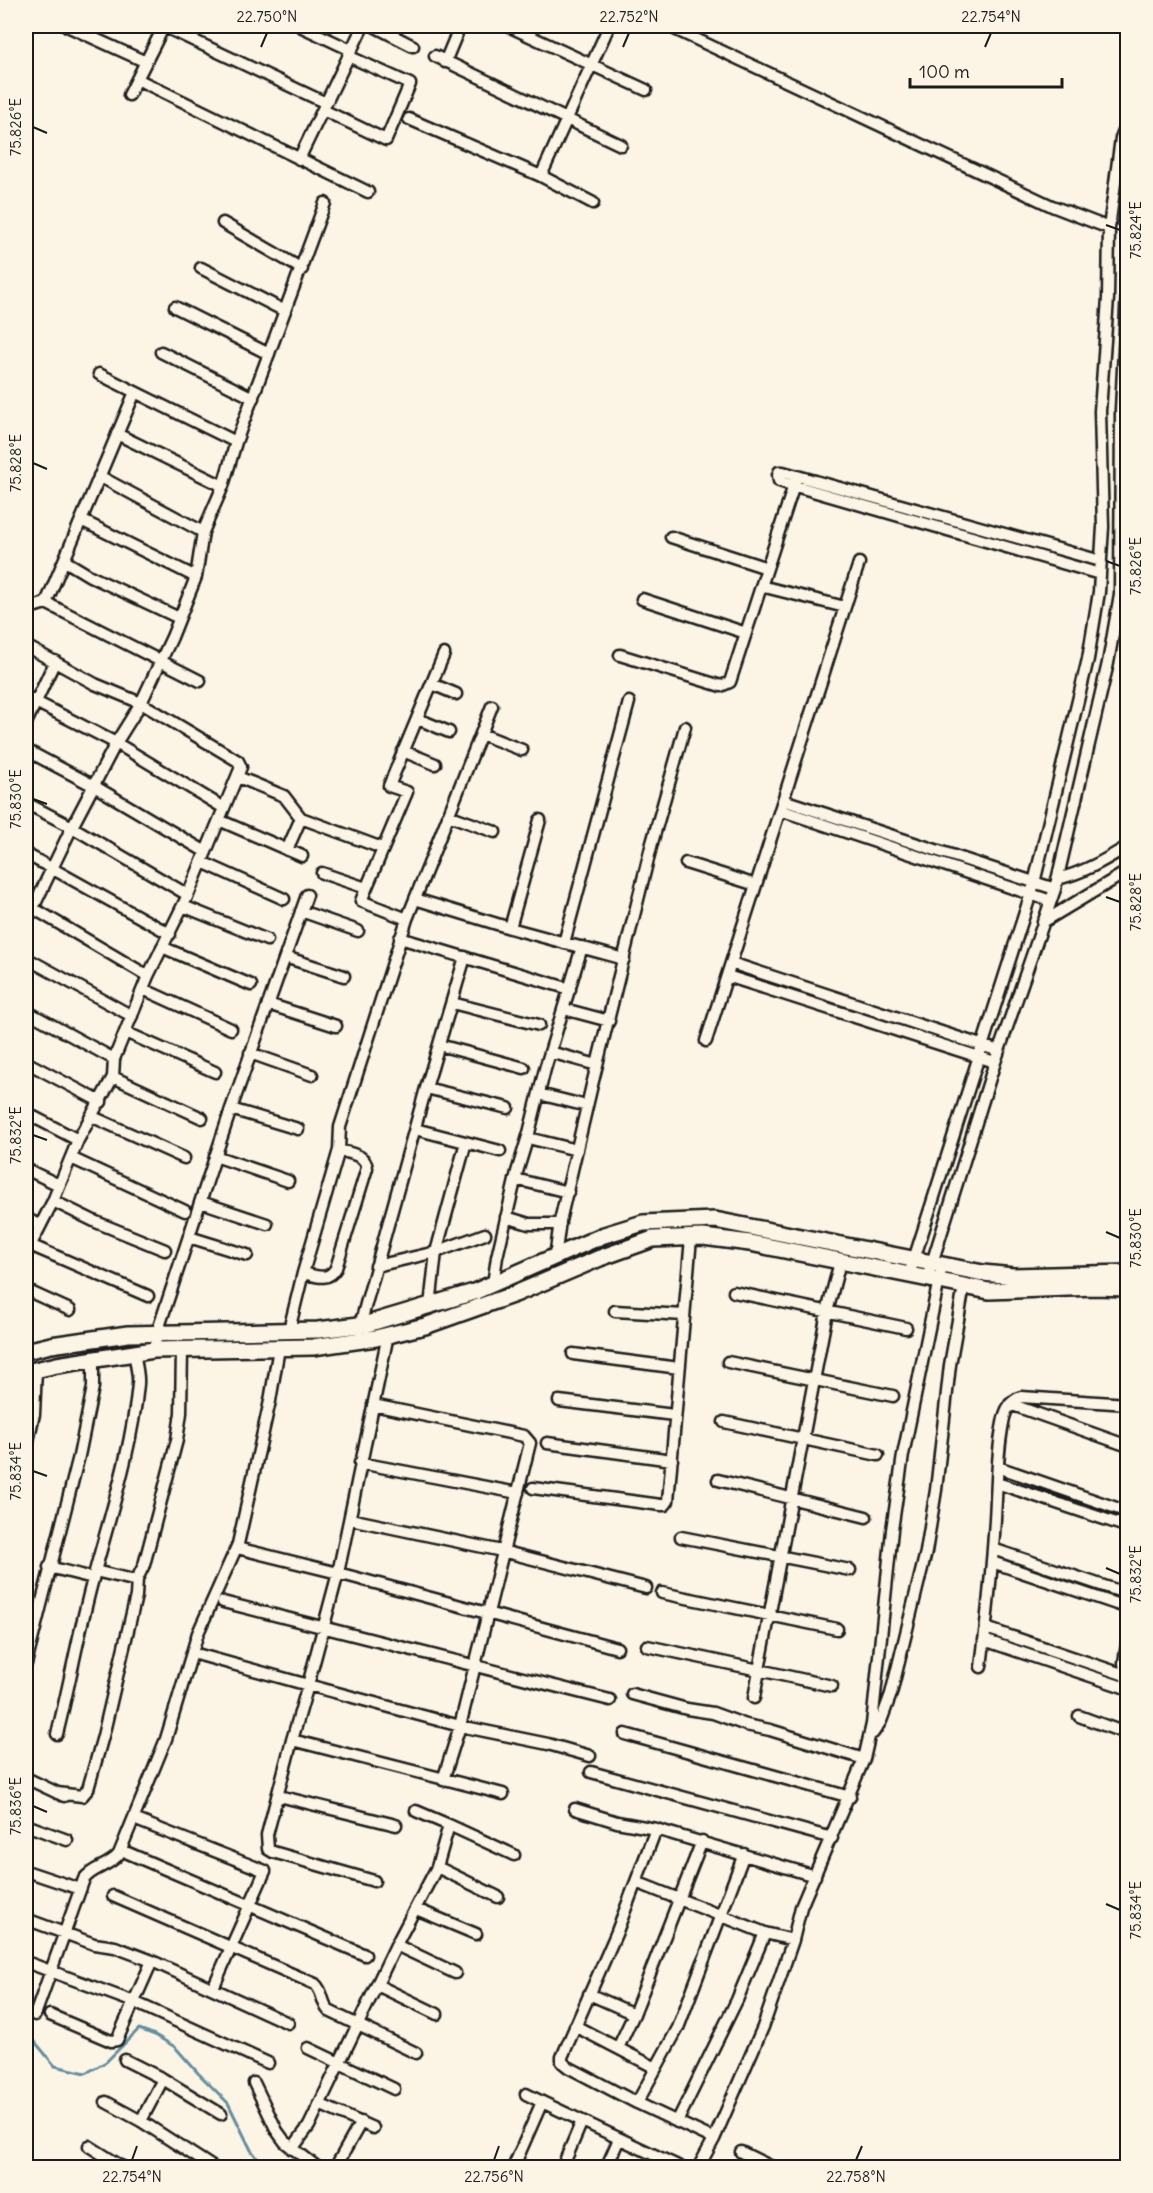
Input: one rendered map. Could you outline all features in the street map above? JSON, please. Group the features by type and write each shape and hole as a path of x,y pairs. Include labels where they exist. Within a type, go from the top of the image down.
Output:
{"main road":[{"path":"26,1352 85,1340 157,1333 318,1330 360,1324 430,1306 493,1284 604,1235 644,1223 715,1220 983,1273 1012,1276 1128,1273"},
{"path":"31,1371 154,1350 313,1347 388,1335 425,1326 515,1294 600,1258 653,1239 691,1238 750,1243 989,1291 1128,1288"}],"street":[{"path":"67,26 146,62"},
{"path":"129,95 164,26 386,140 410,84 300,26"},
{"path":"299,159 363,26"},
{"path":"374,26 413,46"},
{"path":"460,26 440,59 621,145"},
{"path":"508,26 646,90"},
{"path":"541,176 609,26"},
{"path":"668,26 1052,206 1109,228"},
{"path":"137,79 368,192"},
{"path":"409,119 541,176 593,203"},
{"path":"909,1275 1031,894 1088,659 1100,592 1102,527 1100,411 1108,298 1109,228 1121,138 1128,120"},
{"path":"26,918 29,906 52,868 116,743 141,703 179,618 196,577 203,532 223,486 236,442 325,203"},
{"path":"223,223 302,269"},
{"path":"201,268 285,311"},
{"path":"698,2168 714,2139 763,2027 793,1940 801,1908 850,1797 869,1740 892,1530 933,1280 999,1051 1056,884 1108,663 1120,594 1120,409 1128,269"},
{"path":"175,308 269,354"},
{"path":"161,352 252,398"},
{"path":"99,374 236,442"},
{"path":"46,603 135,392"},
{"path":"117,434 223,486"},
{"path":"99,476 203,532"},
{"path":"795,480 1101,561"},
{"path":"620,655 721,686 730,682 795,480"},
{"path":"795,480 1100,574"},
{"path":"81,520 196,577"},
{"path":"670,537 767,567"},
{"path":"65,561 90,576 179,618"},
{"path":"706,1041 859,563"},
{"path":"761,586 845,607"},
{"path":"642,599 746,633"},
{"path":"26,606 46,603 200,681"},
{"path":"26,646 95,684 141,703 238,761 242,767 188,895 148,976 114,1059 113,1077 93,1117 78,1140 53,1201 28,1249 148,1296"},
{"path":"406,919 361,901 407,792 389,786 444,654"},
{"path":"26,723 30,700 55,661"},
{"path":"432,684 456,694"},
{"path":"30,700 116,743 225,808"},
{"path":"564,943 629,702"},
{"path":"289,1330 339,1150 340,1127 406,919 492,706"},
{"path":"418,718 449,732"},
{"path":"555,1258 560,1224 587,1106 652,843 684,727"},
{"path":"481,734 522,750"},
{"path":"26,750 94,786 204,857 284,899"},
{"path":"403,751 435,764"},
{"path":"238,777 284,796 301,818 382,848"},
{"path":"26,803 72,827 188,895"},
{"path":"782,805 1034,883 1056,884 1095,866 1128,846"},
{"path":"782,805 1051,901"},
{"path":"448,815 495,832"},
{"path":"287,850 301,818"},
{"path":"219,820 302,856"},
{"path":"510,928 540,820"},
{"path":"26,854 170,934"},
{"path":"686,863 756,885"},
{"path":"1043,922 1128,871"},
{"path":"322,873 366,888"},
{"path":"154,1350 157,1333 231,1108 307,895"},
{"path":"414,899 624,959"},
{"path":"29,906 148,976"},
{"path":"183,906 267,940"},
{"path":"301,911 358,931"},
{"path":"400,938 570,989"},
{"path":"162,947 251,985"},
{"path":"493,1284 515,1179 582,947"},
{"path":"285,957 344,976"},
{"path":"356,1341 465,957"},
{"path":"26,958 132,1016"},
{"path":"731,963 999,1051"},
{"path":"727,976 996,1062"},
{"path":"143,989 231,1029"},
{"path":"452,1003 539,1025"},
{"path":"268,1004 336,1026"},
{"path":"564,1009 609,1022"},
{"path":"26,1011 114,1059"},
{"path":"125,1032 215,1072"},
{"path":"439,1045 524,1068"},
{"path":"550,1052 597,1065"},
{"path":"250,1053 312,1075"},
{"path":"26,1062 101,1102"},
{"path":"113,1077 202,1118"},
{"path":"426,1088 508,1108"},
{"path":"539,1094 587,1106"},
{"path":"231,1108 298,1130"},
{"path":"26,1113 78,1140"},
{"path":"93,1117 184,1158"},
{"path":"415,1129 500,1151"},
{"path":"528,1138 577,1150"},
{"path":"430,1306 436,1252 466,1142"},
{"path":"303,1273 323,1278 333,1274 367,1168 360,1156 339,1150"},
{"path":"215,1156 288,1181"},
{"path":"71,1158 185,1211"},
{"path":"26,1169 59,1185"},
{"path":"515,1179 568,1192"},
{"path":"53,1201 96,1222 165,1250"},
{"path":"201,1202 267,1224"},
{"path":"506,1217 530,1224 560,1224"},
{"path":"26,1218 40,1226"},
{"path":"376,1266 436,1252 485,1234"},
{"path":"189,1237 247,1255"},
{"path":"533,1488 665,1504 669,1496 674,1415 691,1238"},
{"path":"754,1698 827,1312 840,1262"},
{"path":"869,1740 881,1721 891,1694 927,1552 950,1365 964,1286"},
{"path":"26,1290 70,1310"},
{"path":"734,1292 906,1328"},
{"path":"615,1311 684,1315"},
{"path":"374,1881 268,1849 267,1835 338,1573 388,1335"},
{"path":"35,2015 84,1879 92,1870 114,1861 119,1854 166,1739 198,1633 238,1544 270,1401 279,1348"},
{"path":"57,1793 82,1796 88,1789 103,1736 136,1596 137,1579 144,1565 177,1440 181,1413 182,1350"},
{"path":"57,1734 94,1574 134,1417 138,1382 135,1353"},
{"path":"573,1354 679,1368"},
{"path":"26,1664 79,1456 93,1387 93,1359"},
{"path":"728,1362 893,1396"},
{"path":"26,1450 34,1414 31,1371"},
{"path":"981,1667 992,1562 998,1467 1004,1418 1010,1404 1021,1397 1128,1404"},
{"path":"559,1401 674,1415"},
{"path":"1010,1404 1128,1446"},
{"path":"374,1405 527,1437 530,1443 460,1726 443,1780"},
{"path":"724,1422 878,1455"},
{"path":"547,1443 672,1460"},
{"path":"360,1463 518,1493"},
{"path":"998,1467 1128,1512"},
{"path":"718,1480 866,1516"},
{"path":"997,1483 1128,1527"},
{"path":"350,1519 502,1551 646,1588"},
{"path":"681,1537 850,1570"},
{"path":"241,1549 488,1612 617,1648"},
{"path":"993,1549 1128,1594"},
{"path":"992,1562 1128,1608"},
{"path":"49,1567 129,1580 137,1579"},
{"path":"662,1593 837,1629"},
{"path":"223,1602 610,1700"},
{"path":"985,1634 1125,1675"},
{"path":"985,1634 1127,1690 1124,1663 1128,1638"},
{"path":"647,1646 832,1686"},
{"path":"200,1655 460,1726 548,1744 590,1756"},
{"path":"632,1694 687,1709 713,1713 864,1760"},
{"path":"1079,1716 1128,1734"},
{"path":"625,1734 850,1797"},
{"path":"292,1740 503,1794"},
{"path":"591,1772 832,1838"},
{"path":"26,1778 78,1801"},
{"path":"279,1796 396,1825"},
{"path":"575,1809 617,1822 702,1841 815,1876"},
{"path":"416,1811 514,1855"},
{"path":"139,1821 263,1869 265,1873 213,1988"},
{"path":"26,1825 67,1840"},
{"path":"292,2149 309,2126 376,1986 416,1909 436,1867 448,1825"},
{"path":"656,1829 616,1934 562,2057 565,2065 637,2103 714,2139"},
{"path":"618,2048 634,2014 702,1841"},
{"path":"128,1853 364,1955"},
{"path":"637,2103 678,2028 744,1854"},
{"path":"436,1867 498,1897"},
{"path":"26,1871 80,1889"},
{"path":"636,1882 765,1933 793,1940"},
{"path":"113,1896 315,1984 320,1988 325,2007 329,2011 416,2053"},
{"path":"416,1909 476,1934"},
{"path":"26,1919 94,1944 115,1947 152,1961 288,2023"},
{"path":"677,2122 742,1990 765,1933"},
{"path":"396,1946 455,1973"},
{"path":"50,2015 114,2042 121,2034 152,1961"},
{"path":"26,1962 134,2002 268,2063"},
{"path":"376,1986 437,2014"},
{"path":"589,1994 634,2014"},
{"path":"575,2026 656,2068"},
{"path":"308,2048 394,2089"},
{"path":"125,2060 163,2079 221,2114"},
{"path":"141,2121 163,2079"},
{"path":"254,2083 277,2131 292,2149 318,2168"},
{"path":"526,2094 682,2168"},
{"path":"106,2102 141,2121 214,2168"},
{"path":"513,2168 542,2102"},
{"path":"319,2104 373,2128"},
{"path":"562,2168 582,2121"},
{"path":"335,2168 361,2122"},
{"path":"606,2168 619,2139"},
{"path":"89,2146 124,2168"},
{"path":"741,2152 774,2168"},
{"path":"651,2168 655,2156"}],"waterway":[{"path":"26,2031 55,2066 86,2073 106,2062 139,2029 155,2035 175,2047 228,2103 251,2150 265,2168"}]}
